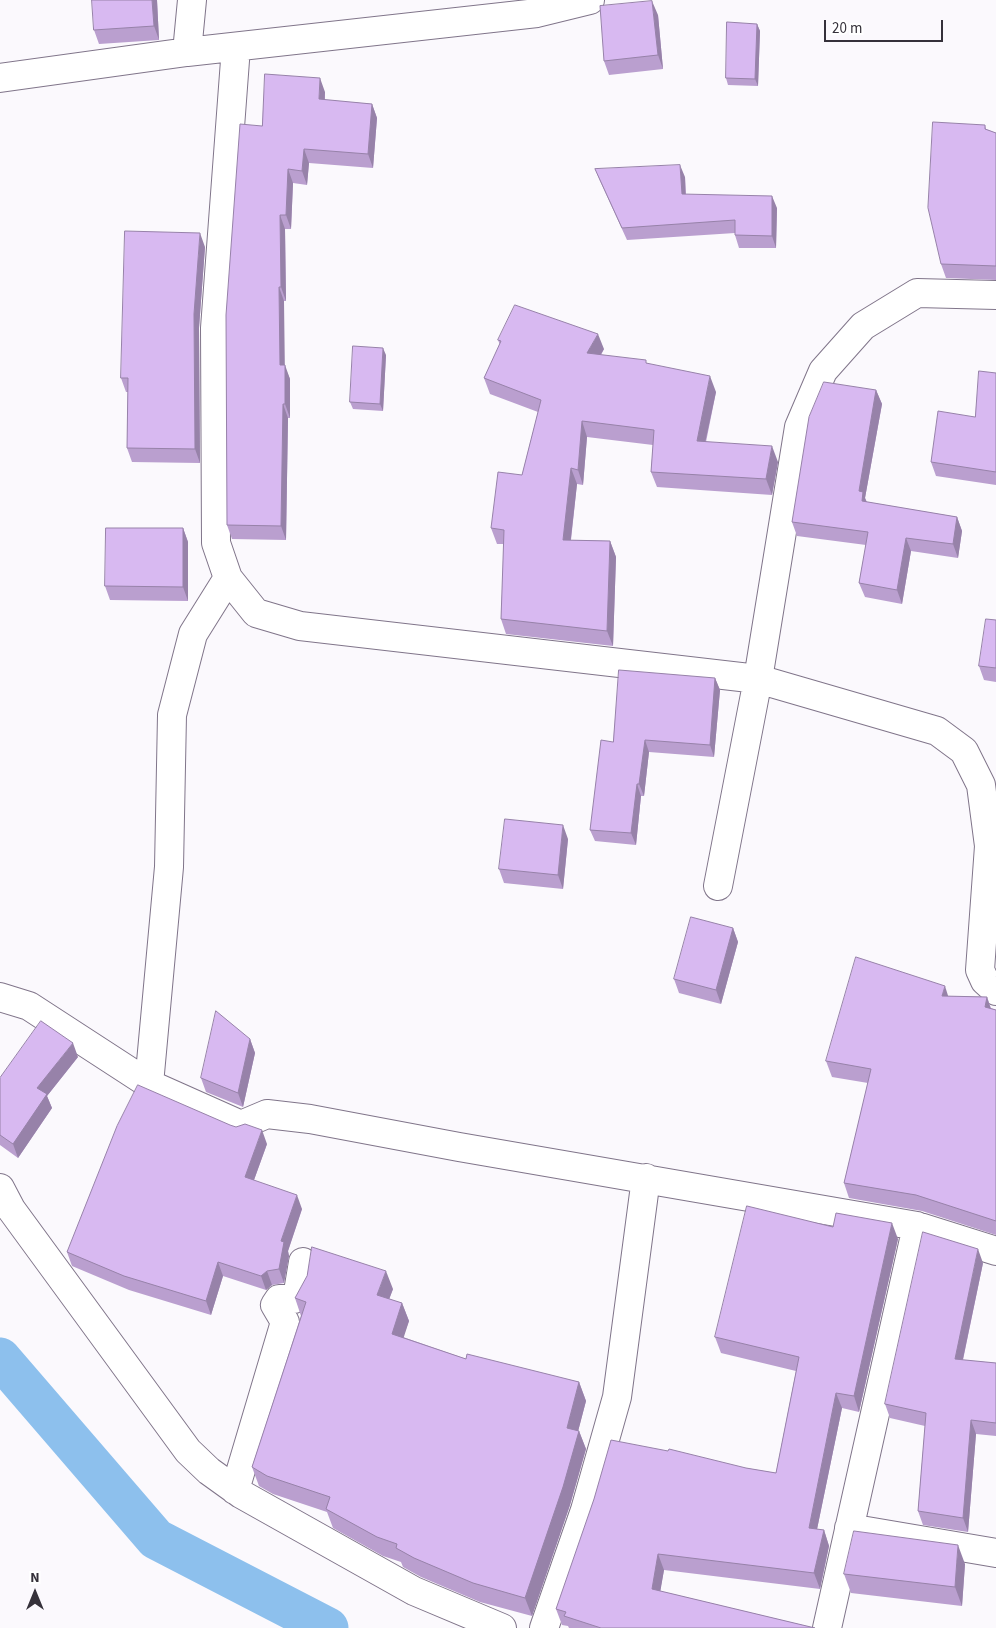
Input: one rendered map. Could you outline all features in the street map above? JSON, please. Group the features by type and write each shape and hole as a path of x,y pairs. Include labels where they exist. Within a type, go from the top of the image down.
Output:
{"street":[{"path":"187,52 192,0"},
{"path":"0,78 187,52 537,13 590,0"},
{"path":"236,47 217,288 214,367 216,543 228,578 256,612 300,626 758,679 937,731 964,751 981,785 991,823 980,970 985,981 996,991"},
{"path":"718,886 758,679 799,427 822,372 863,326 918,294 996,295"},
{"path":"149,1084 169,867 172,715 192,634 228,578"},
{"path":"0,997 29,1006 149,1084 241,1125 267,1114 310,1119 458,1147 918,1226 996,1251"},
{"path":"544,1628 585,1510 617,1397 646,1178"},
{"path":"0,1188 11,1209 188,1451 209,1471 234,1490 414,1590 502,1628"},
{"path":"827,1628 918,1226"},
{"path":"234,1490 285,1322 275,1305 279,1299 294,1299 298,1292 303,1262"},
{"path":"849,1528 996,1553"}],"building":[{"path":"92,0 152,0 154,26 94,30"},
{"path":"652,1 658,55 604,61 600,6"},
{"path":"727,22 757,24 755,79 726,78"},
{"path":"265,74 320,78 319,99 372,104 368,154 304,149 302,171 288,169 286,215 280,215 280,365 285,365 281,526 227,525 226,315 240,124 262,126"},
{"path":"933,122 985,125 985,129 996,133 996,266 941,264 928,208"},
{"path":"680,165 682,194 772,196 772,236 735,235 735,220 622,228 595,169"},
{"path":"125,231 200,233 194,314 195,449 127,448 128,378 121,378"},
{"path":"515,305 598,334 587,353 646,360 646,363 710,376 697,441 772,446 766,479 651,472 654,430 582,421 578,470 571,468 563,540 610,541 607,631 501,619 504,530 491,528 498,472 522,475 541,400 484,378 501,341 498,340"},
{"path":"353,346 383,348 380,404 350,402"},
{"path":"979,371 996,373 996,472 931,462 938,411 975,417"},
{"path":"824,382 876,390 859,491 863,492 862,501 957,517 953,544 906,538 897,590 859,583 868,532 792,522 809,417"},
{"path":"106,528 183,528 183,587 105,586"},
{"path":"986,619 996,620 996,668 979,666"},
{"path":"619,670 715,678 710,745 645,740 631,833 590,830 601,740 613,742"},
{"path":"505,819 563,825 558,875 499,869"},
{"path":"691,917 733,928 716,990 674,979"},
{"path":"856,957 945,986 942,996 987,997 985,1007 996,1010 996,1221 916,1195 844,1183 871,1069 826,1061"},
{"path":"216,1011 250,1039 238,1093 201,1078"},
{"path":"41,1021 73,1043 37,1088 47,1094 13,1144 0,1135 0,1078"},
{"path":"138,1085 230,1125 236,1127 245,1124 262,1130 245,1177 297,1195 281,1241 284,1242 279,1269 267,1271 261,1276 218,1262 206,1301 124,1276 67,1252 117,1126"},
{"path":"747,1206 833,1227 836,1213 892,1223 854,1396 836,1393 809,1528 824,1530 814,1573 658,1554 652,1589 815,1628 601,1628 564,1616 566,1612 556,1609 594,1499 611,1440 668,1451 669,1449 746,1468 776,1473 799,1357 715,1337"},
{"path":"923,1232 978,1249 955,1359 996,1363 996,1423 971,1420 963,1518 918,1511 926,1413 885,1404"},
{"path":"312,1247 386,1271 377,1295 402,1303 392,1334 466,1359 467,1354 579,1382 567,1428 579,1431 563,1487 525,1598 473,1583 414,1558 396,1548 397,1544 377,1537 326,1509 330,1497 267,1476 252,1467 306,1302 295,1298 307,1276"},
{"path":"854,1531 958,1545 955,1587 844,1574"}],"waterway":[{"path":"0,1358 156,1539 328,1628"}]}
